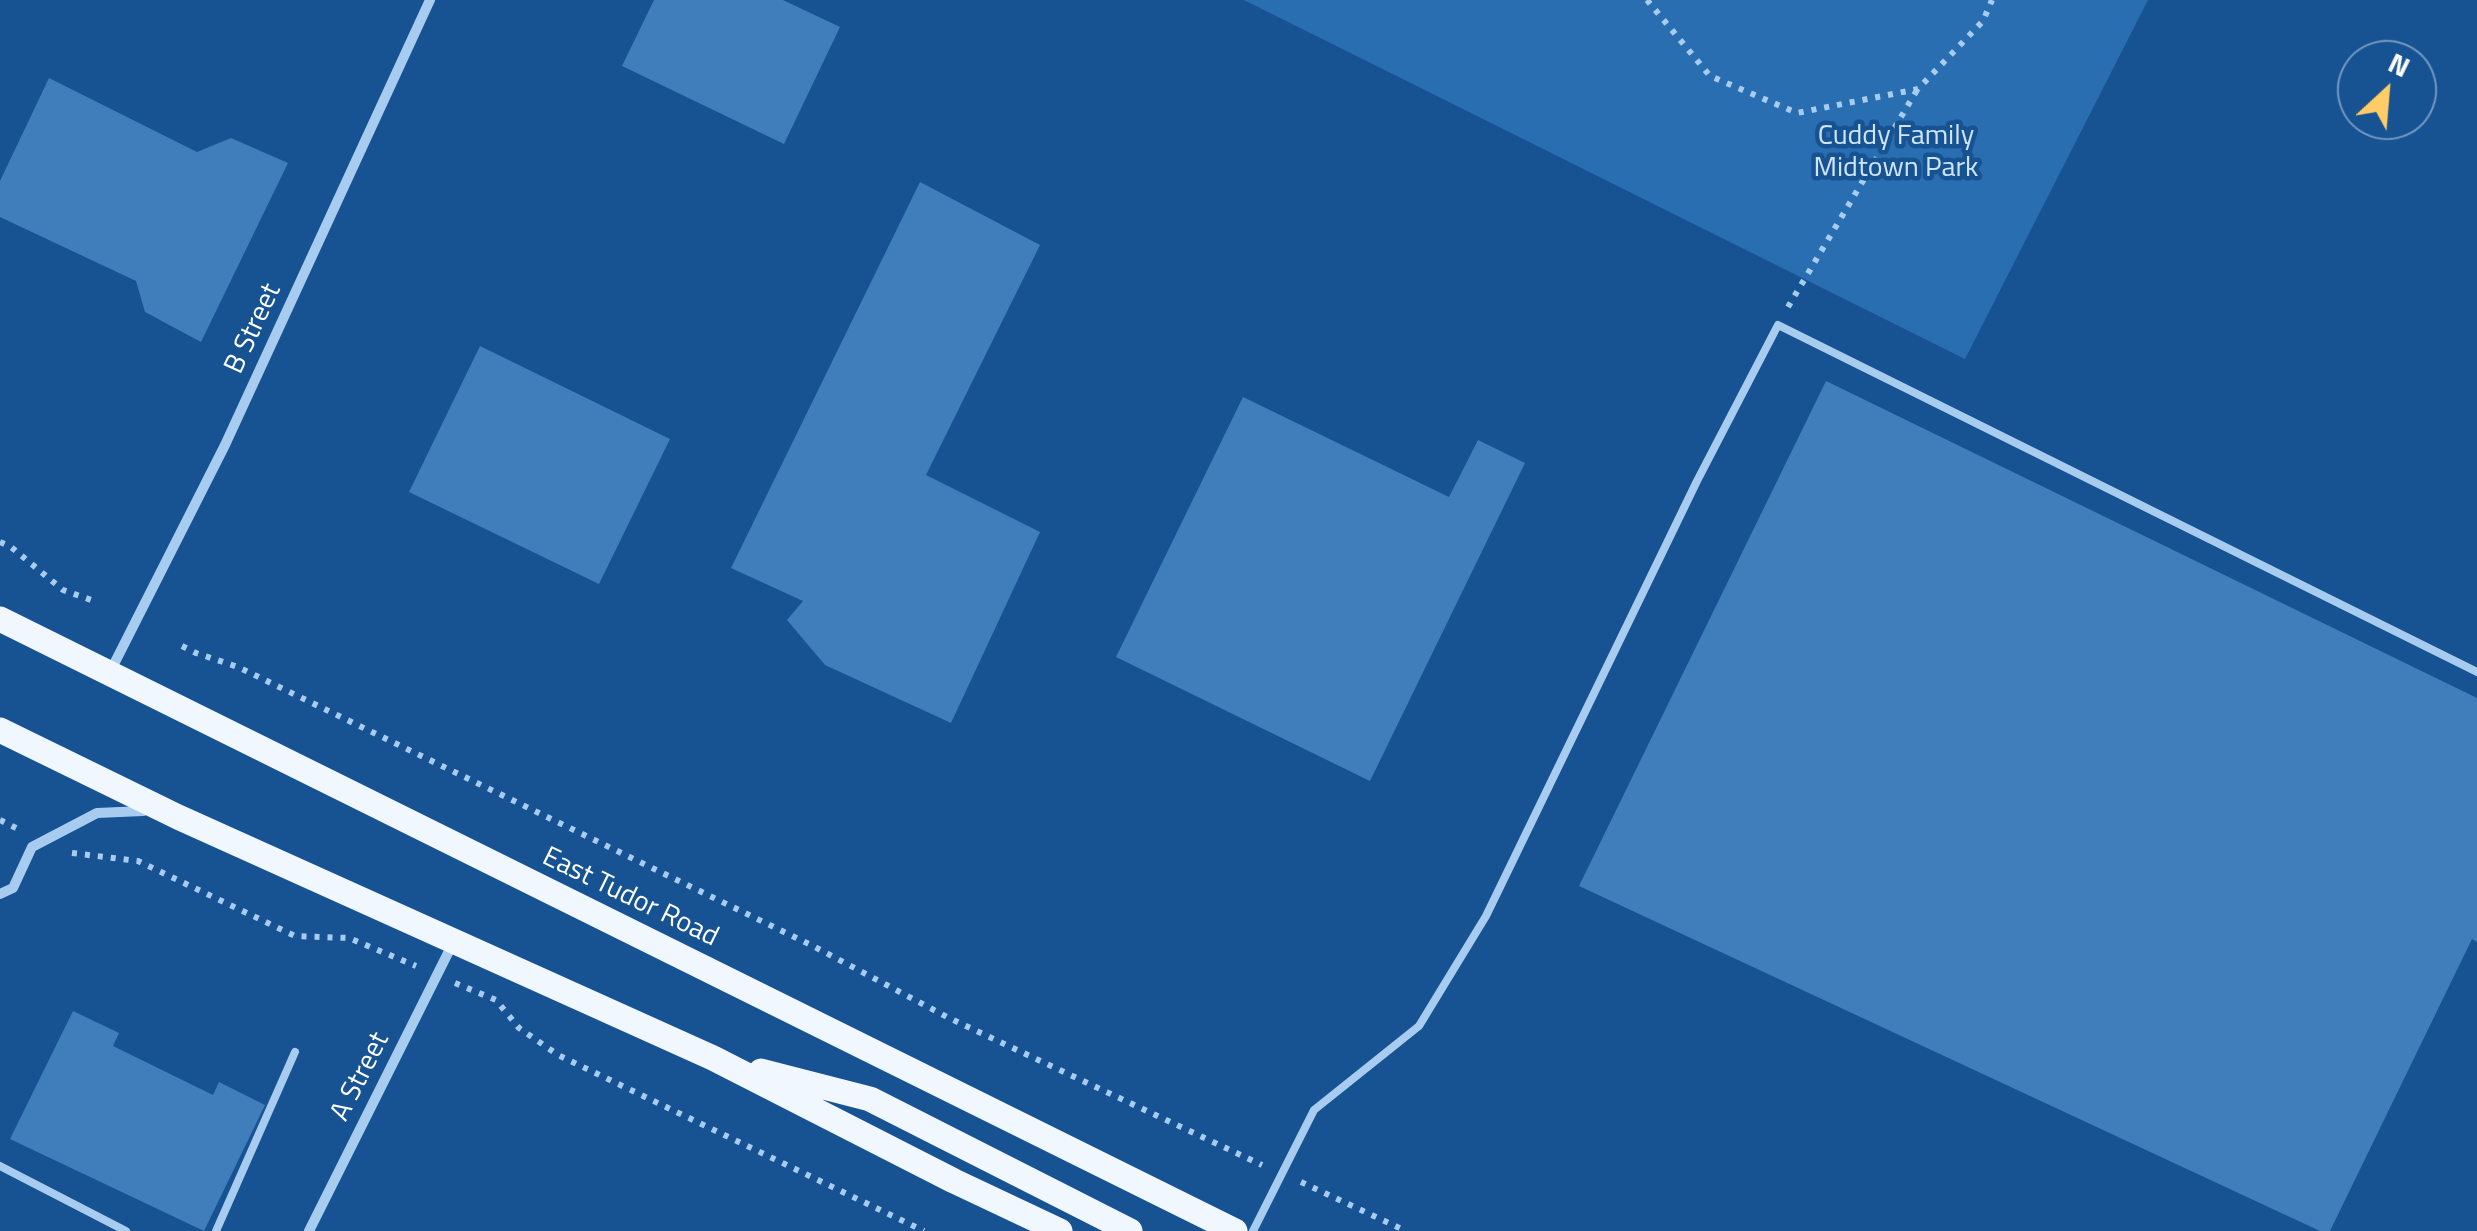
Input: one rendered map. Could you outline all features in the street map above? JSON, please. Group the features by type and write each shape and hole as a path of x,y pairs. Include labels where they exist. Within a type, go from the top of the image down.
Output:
{"main road":[{"name":"East Tudor Road","path":"0,619 1234,1231"},
{"path":"0,730 178,817 712,1058 1060,1231"},
{"path":"712,1058 870,1100 1130,1231"}],"street":[{"name":"B Street","path":"110,673 225,445 430,0"},
{"path":"0,894 12,888 32,847 97,813 136,810 178,817"},
{"name":"A Street","path":"309,1231 454,942"}],"lane":[{"path":"1253,1231 1314,1110 1419,1026 1486,916 1697,481 1778,324 2477,672"},
{"path":"216,1231 295,1052"},
{"path":"0,1166 126,1231"}],"path":[{"path":"1646,0 1710,76 1797,114 1918,89"},
{"path":"1778,324 1918,89 1983,21 1992,0"},
{"path":"0,542 63,590 98,602"},
{"path":"182,646 274,684 813,946 949,1018 1406,1231"},
{"path":"0,820 26,832"},
{"path":"67,853 138,861 294,936 349,938 496,1000 519,1028 558,1055 924,1231"}],"green space":[{"name":"Cuddy Family Midtown Park","path":"1244,0 2148,0 1965,359"}],"building":[{"path":"654,0 783,0 840,27 784,144 622,66"},
{"path":"49,78 197,152 231,138 288,163 201,342 145,312 136,281 0,217 0,181"},
{"path":"920,182 1040,245 926,475 1040,532 951,723 825,665 787,620 803,601 731,568"},
{"path":"480,346 670,439 599,584 409,492"},
{"path":"1826,381 2477,698 2477,942 2472,939 2330,1231 2320,1231 1579,886"},
{"path":"1243,397 1449,497 1478,440 1525,463 1370,781 1116,657"},
{"path":"73,1011 119,1033 113,1046 213,1095 219,1082 265,1105 204,1231 10,1139"}]}
